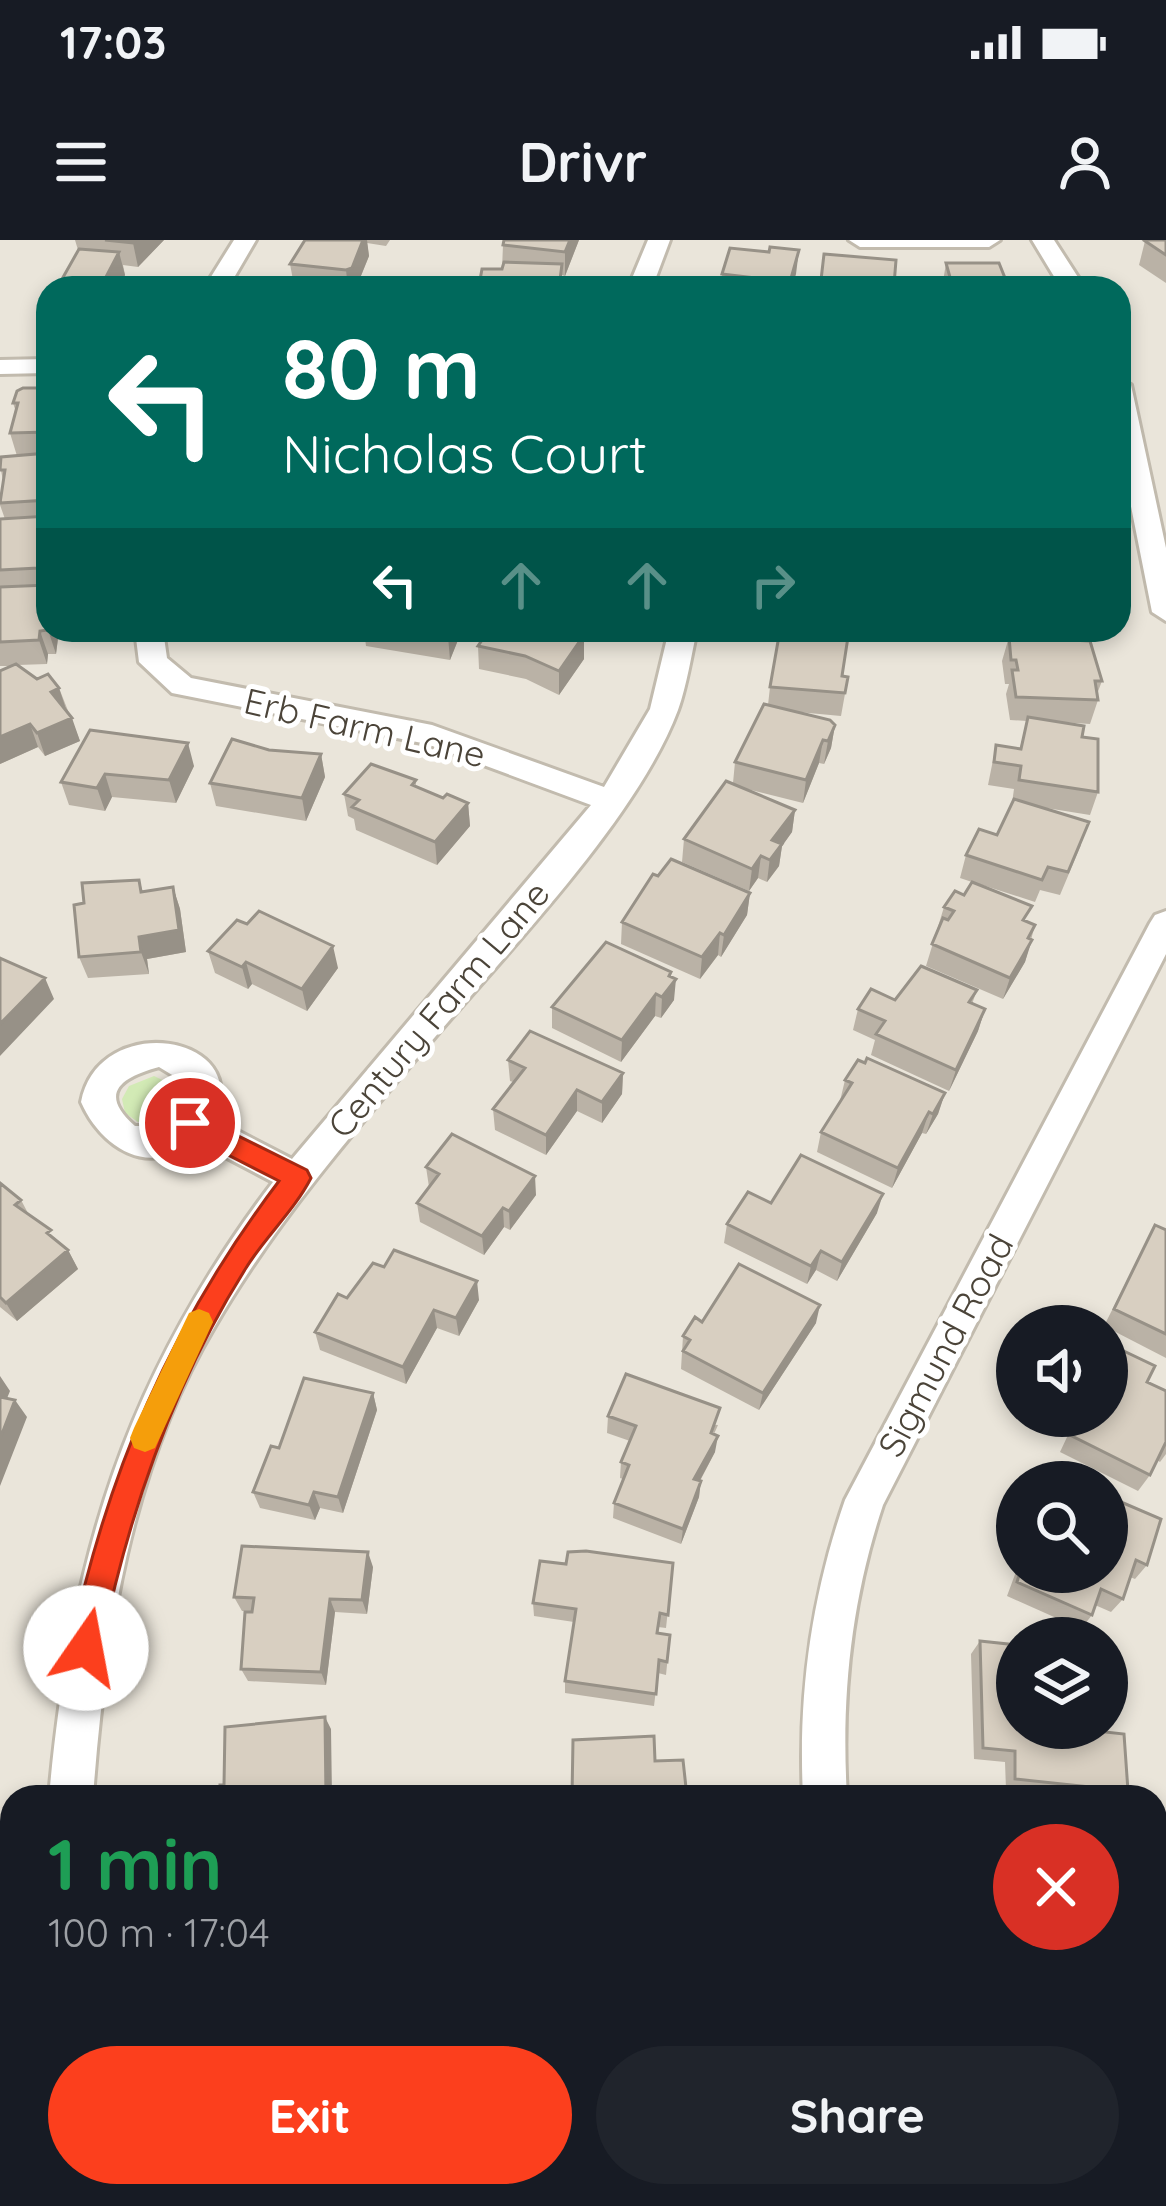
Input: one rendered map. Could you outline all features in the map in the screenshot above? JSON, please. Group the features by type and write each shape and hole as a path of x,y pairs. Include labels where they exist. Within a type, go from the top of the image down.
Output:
{"street":[{"path":"223,276 245,240"},
{"path":"645,276 659,240"},
{"path":"860,240 988,240"},
{"path":"1043,240 1066,276"},
{"path":"0,367 36,366"},
{"path":"1131,443 1166,613"},
{"name":"Erb Farm Lane","path":"150,642 153,662 182,686 432,735 611,801"},
{"name":"Century Farm Lane","path":"71,1785 86,1648 101,1574 158,1404 202,1315 297,1178 611,801 664,709 680,642"},
{"name":"Sigmund Road","path":"825,1785 826,1657 847,1549 865,1500 1166,923"},
{"path":"190,1123 297,1178"}],"shaded area":[{"path":"0,240 1166,240 1166,1785 0,1785"}],"green space":[{"path":"154,1076 177,1087 178,1103 166,1116 138,1122 125,1113 122,1099 129,1086"}],"building":[{"path":"305,240 363,240 352,268 346,270 290,264"},
{"path":"504,240 570,240 565,252 503,245"},
{"path":"1166,240 1166,255 1145,241"},
{"path":"770,247 799,250 792,276 722,274 730,248 769,252"},
{"path":"79,249 119,252 107,276 64,276"},
{"path":"824,254 896,260 895,276 821,276"},
{"path":"504,262 562,264 560,276 481,276 482,269 502,269"},
{"path":"946,263 999,263 1004,276 950,276"},
{"path":"36,388 36,432 10,433 17,391"},
{"path":"36,454 36,501 0,503 5,470 0,470 1,457"},
{"path":"36,517 36,568 0,570 0,519"},
{"path":"36,586 36,640 0,642 0,587"},
{"path":"481,642 579,642 559,671 525,656 478,646"},
{"path":"778,642 847,642 842,676 848,677 845,693 770,687"},
{"path":"1009,642 1090,642 1102,681 1095,681 1098,700 1016,697 1012,670 1018,670 1016,660 1011,660"},
{"path":"16,664 37,679 48,674 59,688 51,692 72,718 37,733 30,724 0,737 0,671"},
{"path":"764,704 835,725 828,741 823,740 806,780 735,762"},
{"path":"1028,717 1084,726 1082,737 1098,739 1098,792 1019,780 1021,766 994,762 996,745 1021,749"},
{"path":"90,730 188,743 169,780 105,774 97,788 61,782"},
{"path":"232,739 269,750 321,754 302,798 210,783"},
{"path":"371,764 416,780 412,785 443,798 447,794 468,803 435,842 352,807 359,800 344,794"},
{"path":"726,781 795,810 772,840 782,844 770,860 761,856 752,869 684,839"},
{"path":"1014,799 1089,822 1068,872 1048,867 1042,880 966,855 979,829 997,835"},
{"path":"671,859 750,893 724,935 720,933 702,957 622,922 653,874 658,876"},
{"path":"139,880 141,892 173,887 179,930 139,937 141,952 79,957 74,905 84,903 82,883"},
{"path":"972,882 1032,906 1023,920 1035,925 1028,938 1032,940 1010,978 932,944 943,918 948,920 954,911 944,907 955,891 964,895"},
{"path":"259,911 333,946 302,989 246,962 242,967 208,951 237,920 247,924"},
{"path":"606,942 671,972 669,976 676,979 662,997 656,994 622,1040 552,1007"},
{"path":"0,958 45,978 0,1024"},
{"path":"921,966 977,990 969,1002 985,1009 956,1070 876,1034 885,1021 858,1009 871,989 895,1000"},
{"path":"530,1031 623,1073 602,1102 577,1090 546,1135 493,1109 525,1068 508,1060"},
{"path":"867,1058 945,1093 898,1168 821,1132 852,1083 845,1080 858,1060 865,1063"},
{"path":"452,1134 535,1176 509,1211 503,1208 482,1236 417,1203 439,1174 426,1167"},
{"path":"801,1155 883,1194 842,1262 821,1251 811,1266 727,1224 748,1192 771,1203"},
{"path":"0,1183 21,1200 15,1205 51,1230 47,1233 68,1250 6,1303 0,1297"},
{"path":"1155,1225 1166,1230 1166,1334 1128,1316 1128,1305 1116,1305"},
{"path":"394,1250 477,1281 456,1318 434,1310 403,1367 315,1332 338,1294 347,1298 373,1263 384,1267"},
{"path":"739,1264 820,1305 763,1393 683,1351 690,1340 683,1336 695,1317 702,1322"},
{"path":"1128,1353 1155,1366 1147,1382 1166,1391 1166,1442 1150,1475 1074,1437 1128,1437"},
{"path":"626,1374 720,1408 711,1433 718,1436 694,1479 701,1481 683,1529 614,1503 629,1465 621,1462 636,1426 608,1416"},
{"path":"304,1378 373,1393 338,1497 314,1492 309,1505 253,1492 271,1446 279,1448"},
{"path":"0,1397 15,1400 0,1439"},
{"path":"1128,1505 1161,1519 1147,1565 1136,1560 1128,1584"},
{"path":"242,1546 368,1552 362,1600 330,1599 321,1672 241,1669 245,1612 252,1612 254,1598 234,1597"},
{"path":"568,1552 673,1563 668,1615 660,1613 657,1633 670,1635 667,1662 659,1660 656,1694 565,1681 576,1609 533,1603 540,1561 566,1564"},
{"path":"1042,1593 1100,1593 1092,1615"},
{"path":"980,1641 996,1643 996,1749 1125,1749 1128,1785 1015,1779 1015,1751 983,1748"},
{"path":"325,1717 326,1785 224,1785 225,1727"},
{"path":"654,1736 655,1761 683,1760 686,1785 572,1785 573,1740"}],"slow traffic":[{"path":"145,1438 199,1322"}],"route":[{"path":"86,1648 101,1574 158,1404 202,1315 297,1178 190,1123"}]}
